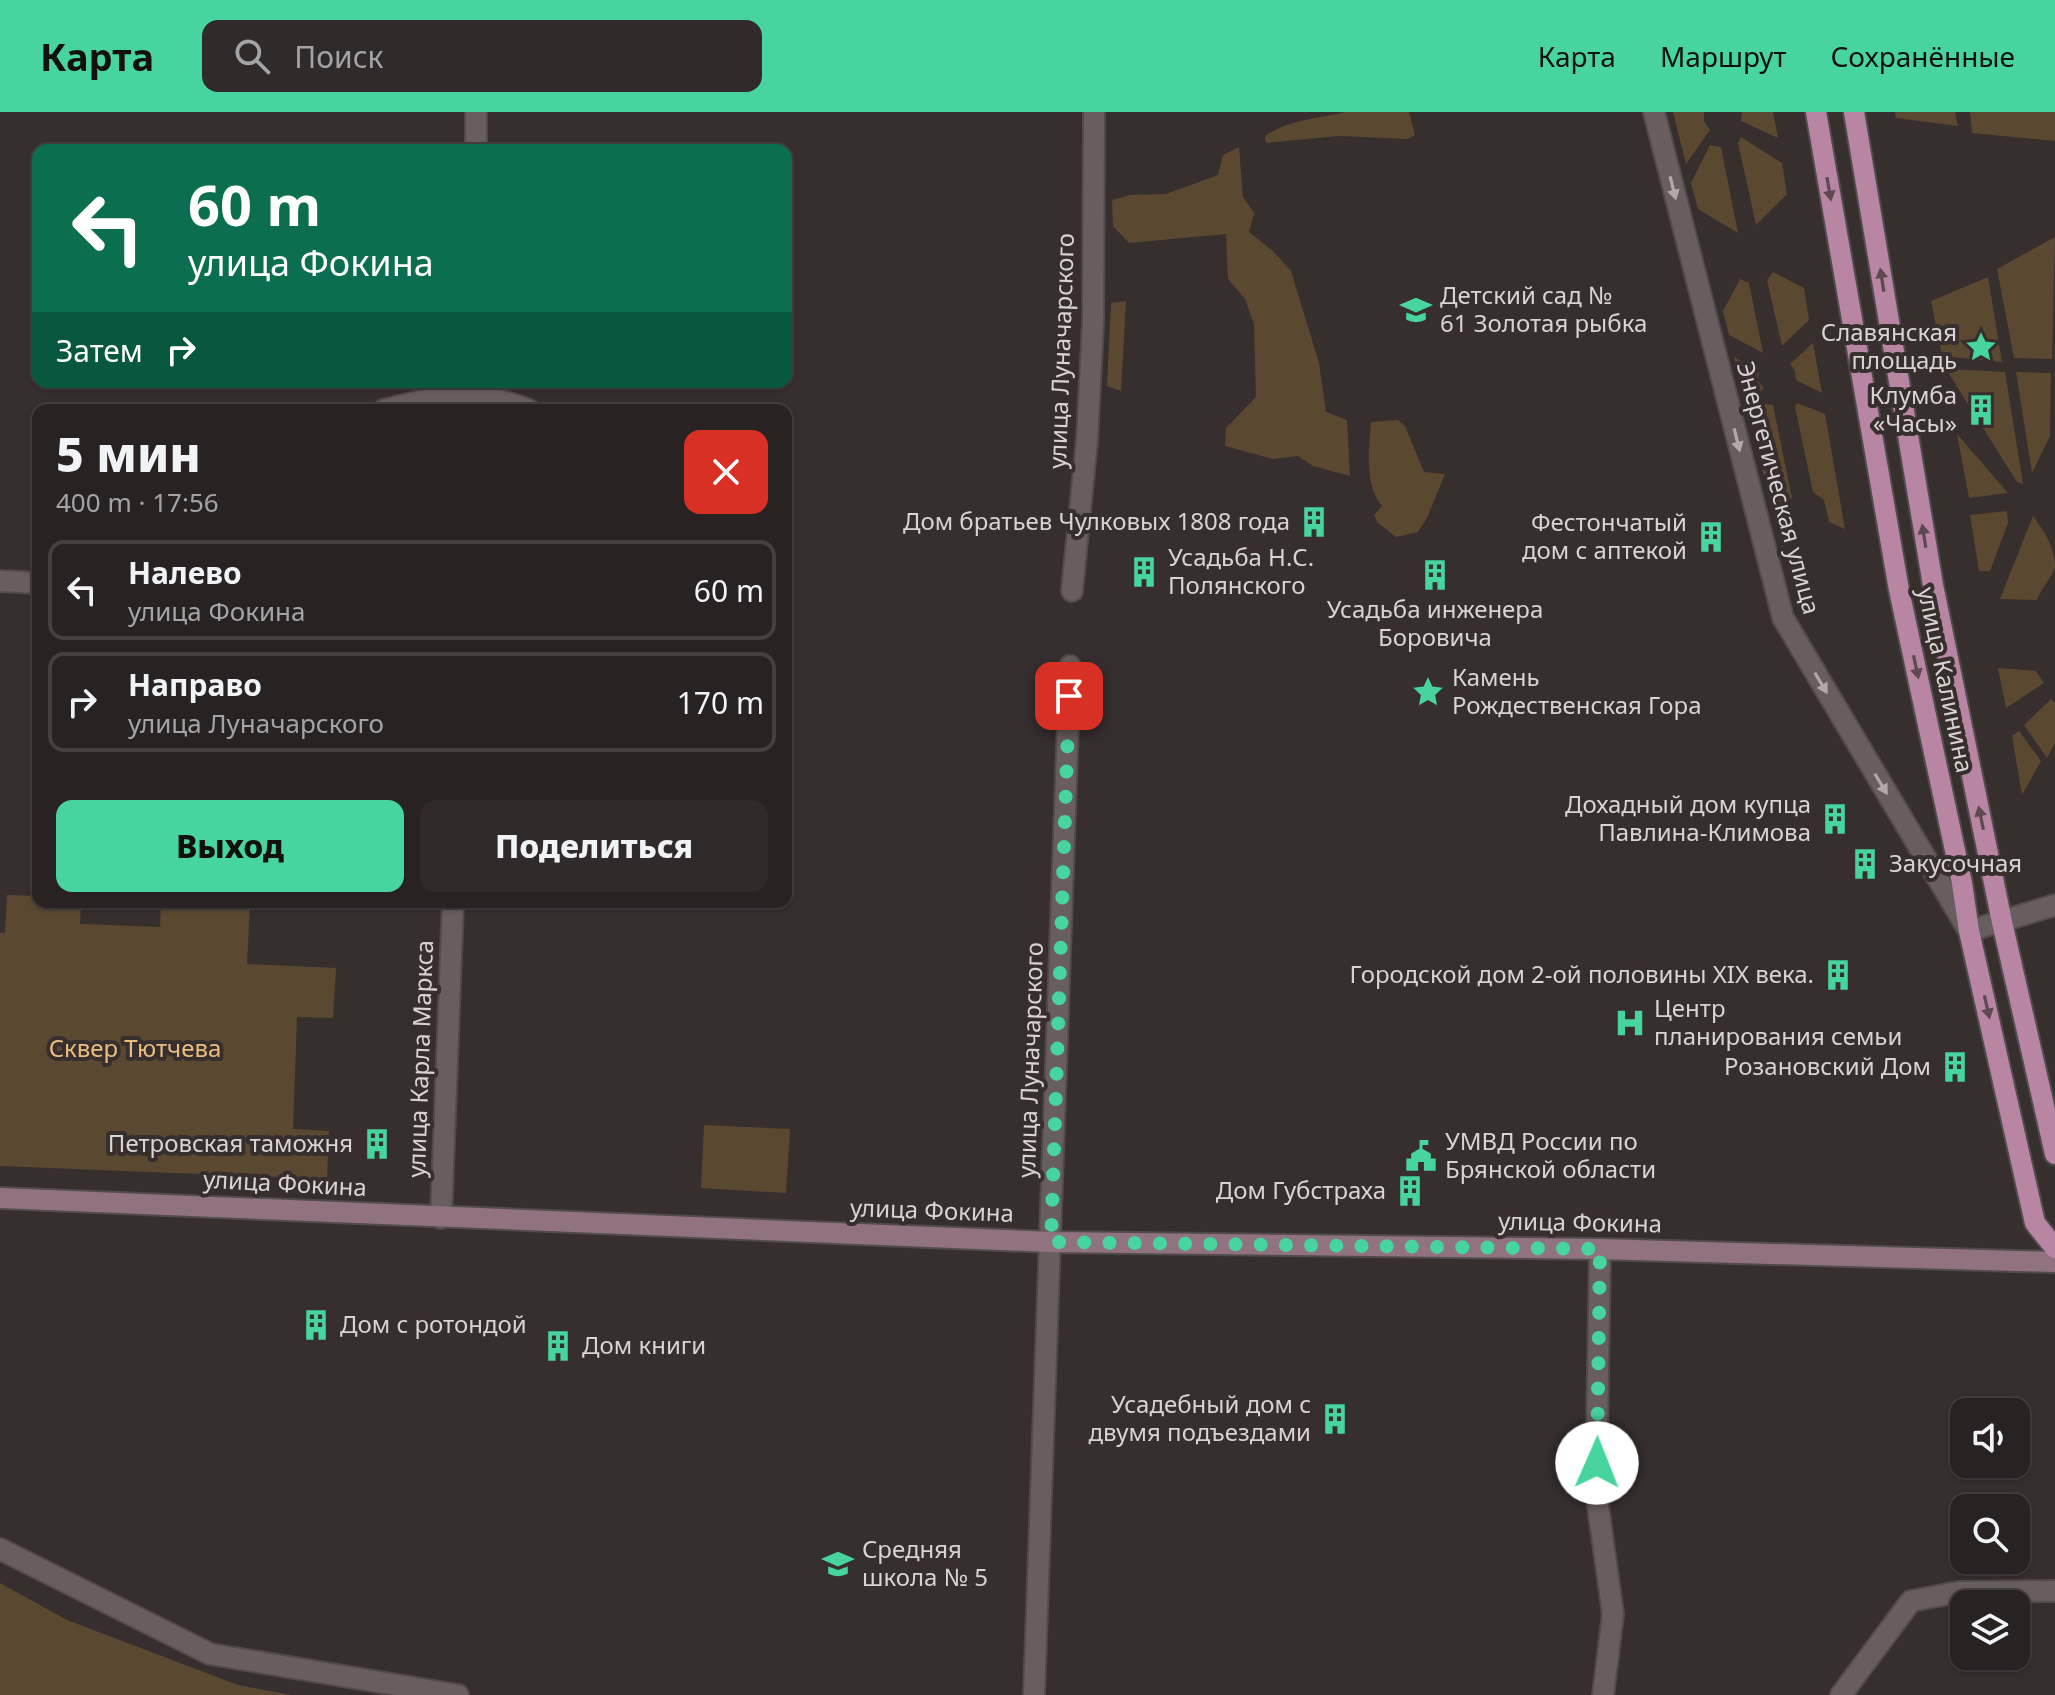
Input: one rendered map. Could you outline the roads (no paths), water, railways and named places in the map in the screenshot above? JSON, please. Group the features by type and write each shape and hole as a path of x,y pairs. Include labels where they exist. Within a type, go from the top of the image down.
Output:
{"main road":[{"name":"улица Калинина","path":"1816,112 1899,590 1962,883 1969,931 2035,1223 2055,1248"},
{"name":"улица Калинина","path":"1854,112 1931,573 2002,922 2055,1154"},
{"name":"улица Фокина","path":"0,1198 1051,1242 1600,1249 2055,1262"}],"street":[{"path":"476,112 476,144"},
{"name":"улица Луначарского","path":"1072,591 1087,440 1091,354 1094,112"},
{"name":"Энергетическая улица","path":"1654,112 1783,618 1969,931"},
{"path":"408,404 473,389 514,404"},
{"path":"0,581 32,583"},
{"name":"улица Луначарского","path":"1034,1695 1070,666"},
{"path":"1969,931 2055,905"},
{"name":"улица Карла Маркса","path":"441,1218 453,908"},
{"path":"1600,1249 1596,1492 1613,1614 1603,1695"},
{"path":"0,1549 210,1654 458,1695"},
{"path":"1841,1695 1911,1601 1959,1592 2055,1591"}],"place":[{"name":"Детский сад № 61 Золотая рыбка","path":"1416,310"},
{"name":"Славянская площадь","path":"1981,347"},
{"name":"Клумба «Часы»","path":"1981,410"},
{"name":"Дом братьев Чулковых 1808 года","path":"1314,522"},
{"name":"Фестончатый дом с аптекой","path":"1711,537"},
{"name":"Усадьба Н.С. Полянского","path":"1144,572"},
{"name":"Усадьба инженера Боровича","path":"1435,575"},
{"name":"Камень Рождественская Гора","path":"1428,692"},
{"name":"Дохадный дом купца Павлина-Климова","path":"1835,819"},
{"name":"Закусочная","path":"1865,864"},
{"name":"Городской дом 2-ой половины XIX века.","path":"1838,975"},
{"name":"Центр планирования семьи","path":"1630,1023"},
{"name":"Розановский Дом","path":"1955,1067"},
{"name":"Петровская таможня","path":"377,1144"},
{"name":"УМВД России по Брянской области","path":"1421,1156"},
{"name":"Дом Губстраха","path":"1410,1191"},
{"name":"Дом с ротондой","path":"316,1325"},
{"name":"Дом книги","path":"558,1346"},
{"name":"Усадебный дом с двумя подъездами","path":"1335,1419"},
{"name":"Средняя школа № 5","path":"838,1564"}],"park label":[{"name":"Сквер Тютчева","path":"135,1049"}]}
